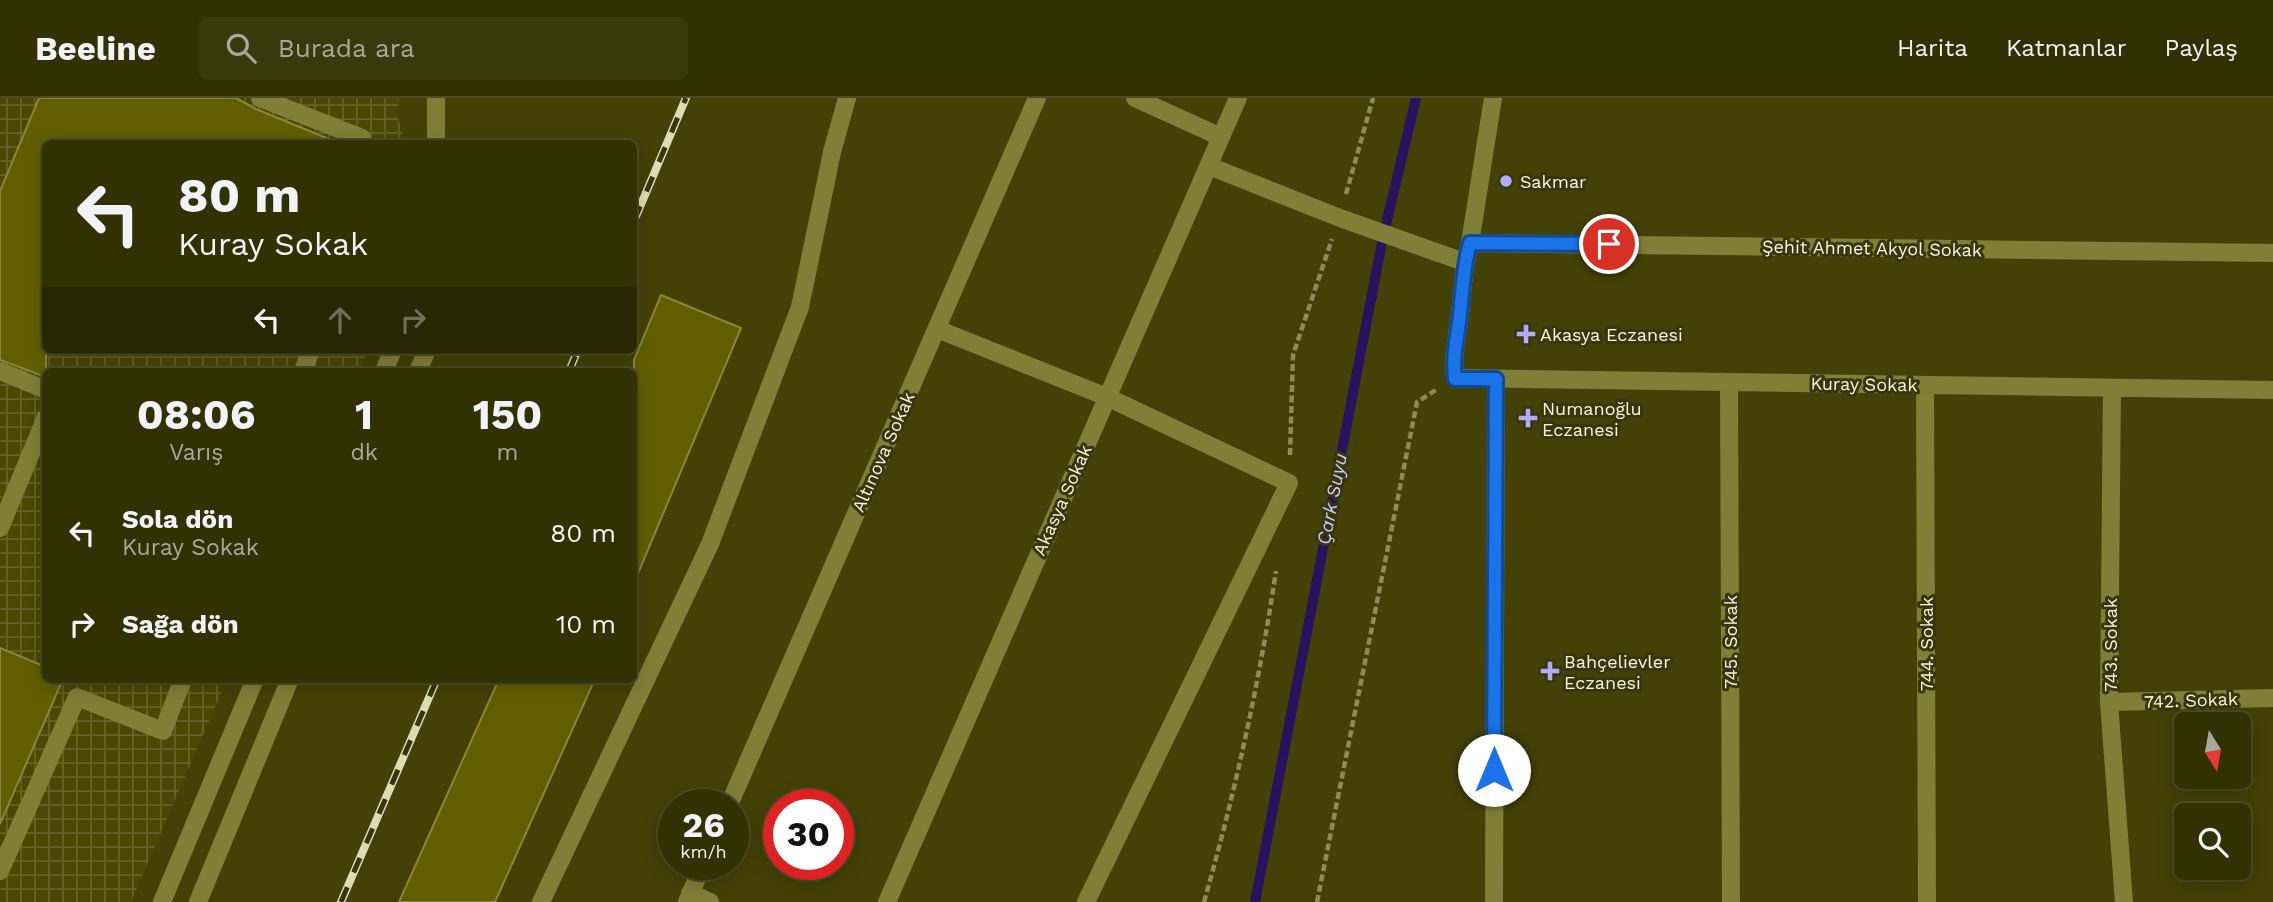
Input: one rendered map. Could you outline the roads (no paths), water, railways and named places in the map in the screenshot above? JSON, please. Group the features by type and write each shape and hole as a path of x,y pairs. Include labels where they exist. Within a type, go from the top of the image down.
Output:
{"street":[{"path":"260,98 363,140"},
{"path":"436,98 437,140"},
{"path":"541,902 710,544 800,307 832,152 847,98"},
{"name":"Altınova Sokak","path":"736,789 1037,98"},
{"path":"1135,98 1221,137"},
{"name":"Akasya Sokak","path":"887,902 1238,98"},
{"path":"1209,166 1357,224 1464,262 1470,243 1493,98"},
{"name":"Şehit Ahmet Akyol Sokak","path":"1470,243 2273,253"},
{"name":"Kuray Sokak","path":"1464,262 1460,316 1453,357 1455,379 2273,390"},
{"path":"937,329 1107,397 1289,483 1086,902"},
{"path":"0,371 42,388"},
{"path":"1494,902 1496,379"},
{"name":"745. Sokak","path":"1730,382 1731,902"},
{"name":"744. Sokak","path":"1925,385 1927,902"},
{"name":"743. Sokak","path":"2112,388 2109,702 2124,902"},
{"path":"0,528 42,427"},
{"path":"0,871 77,697 163,731 181,683"},
{"path":"162,902 253,683"},
{"path":"198,902 288,683"},
{"name":"742. Sokak","path":"2109,702 2273,698"},
{"path":"696,880 688,897 710,902"}],"waterway":[{"name":"Çark Suyu","path":"1255,902 1383,237 1416,98"}],"railway":[{"path":"637,214 686,98"},
{"path":"570,368 576,354"},
{"path":"341,902 435,683"}],"place":[{"name":"Sakmar","path":"1506,181"},
{"name":"Akasya Eczanesi","path":"1526,334"},
{"name":"Numanoğlu Eczanesi","path":"1528,418"},
{"name":"Bahçelievler Eczanesi","path":"1550,671"}]}
